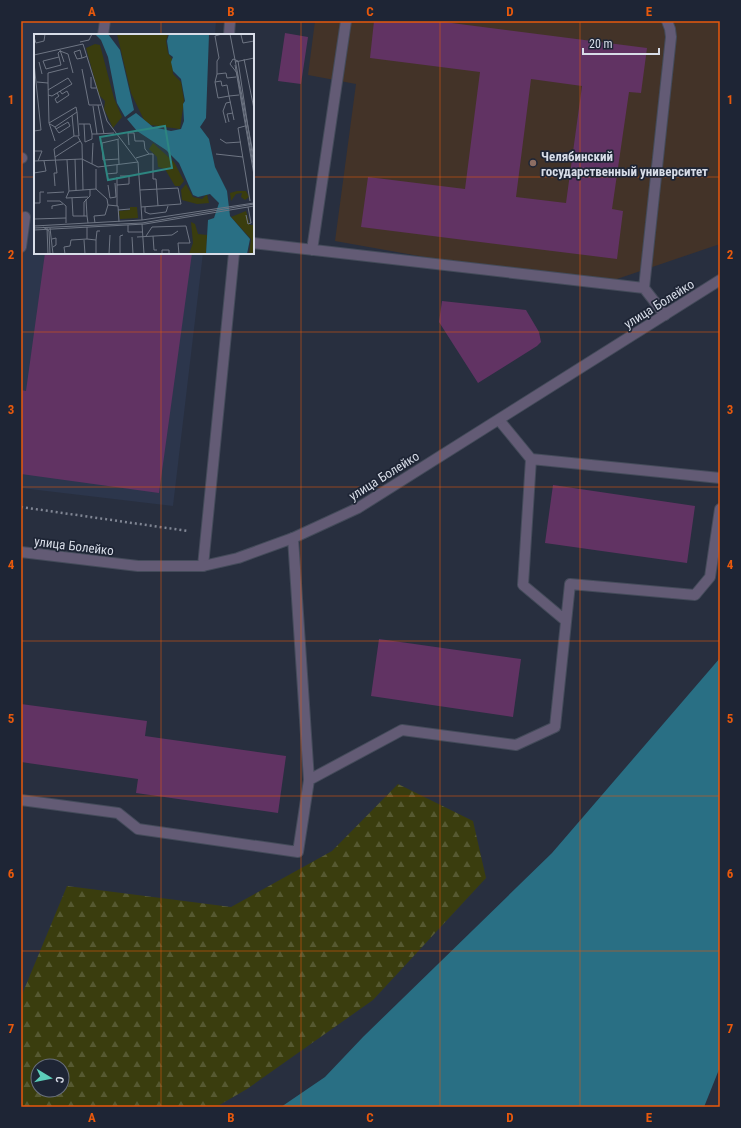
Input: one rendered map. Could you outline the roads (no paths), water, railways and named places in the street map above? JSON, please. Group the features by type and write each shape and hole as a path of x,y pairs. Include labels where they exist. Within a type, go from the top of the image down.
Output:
{"street":[{"path":"103,34 105,21"},
{"path":"229,34 230,21"},
{"path":"312,250 346,21"},
{"path":"665,315 644,288 671,37 667,21"},
{"path":"21,246 25,217"},
{"path":"254,243 644,288"},
{"path":"203,566 234,254"},
{"name":"улица Болейко","path":"21,552 138,566 203,566 238,558 293,538 358,508 720,280"},
{"path":"499,420 531,459 523,585 566,621"},
{"path":"531,459 720,478"},
{"path":"309,780 402,730 516,745 555,727 570,584 695,594 710,577 720,509"},
{"path":"21,800 118,813 138,829 298,852 309,780 293,538"}],"place":[{"name":"Челябинский государственный университет","path":"533,163"}]}
